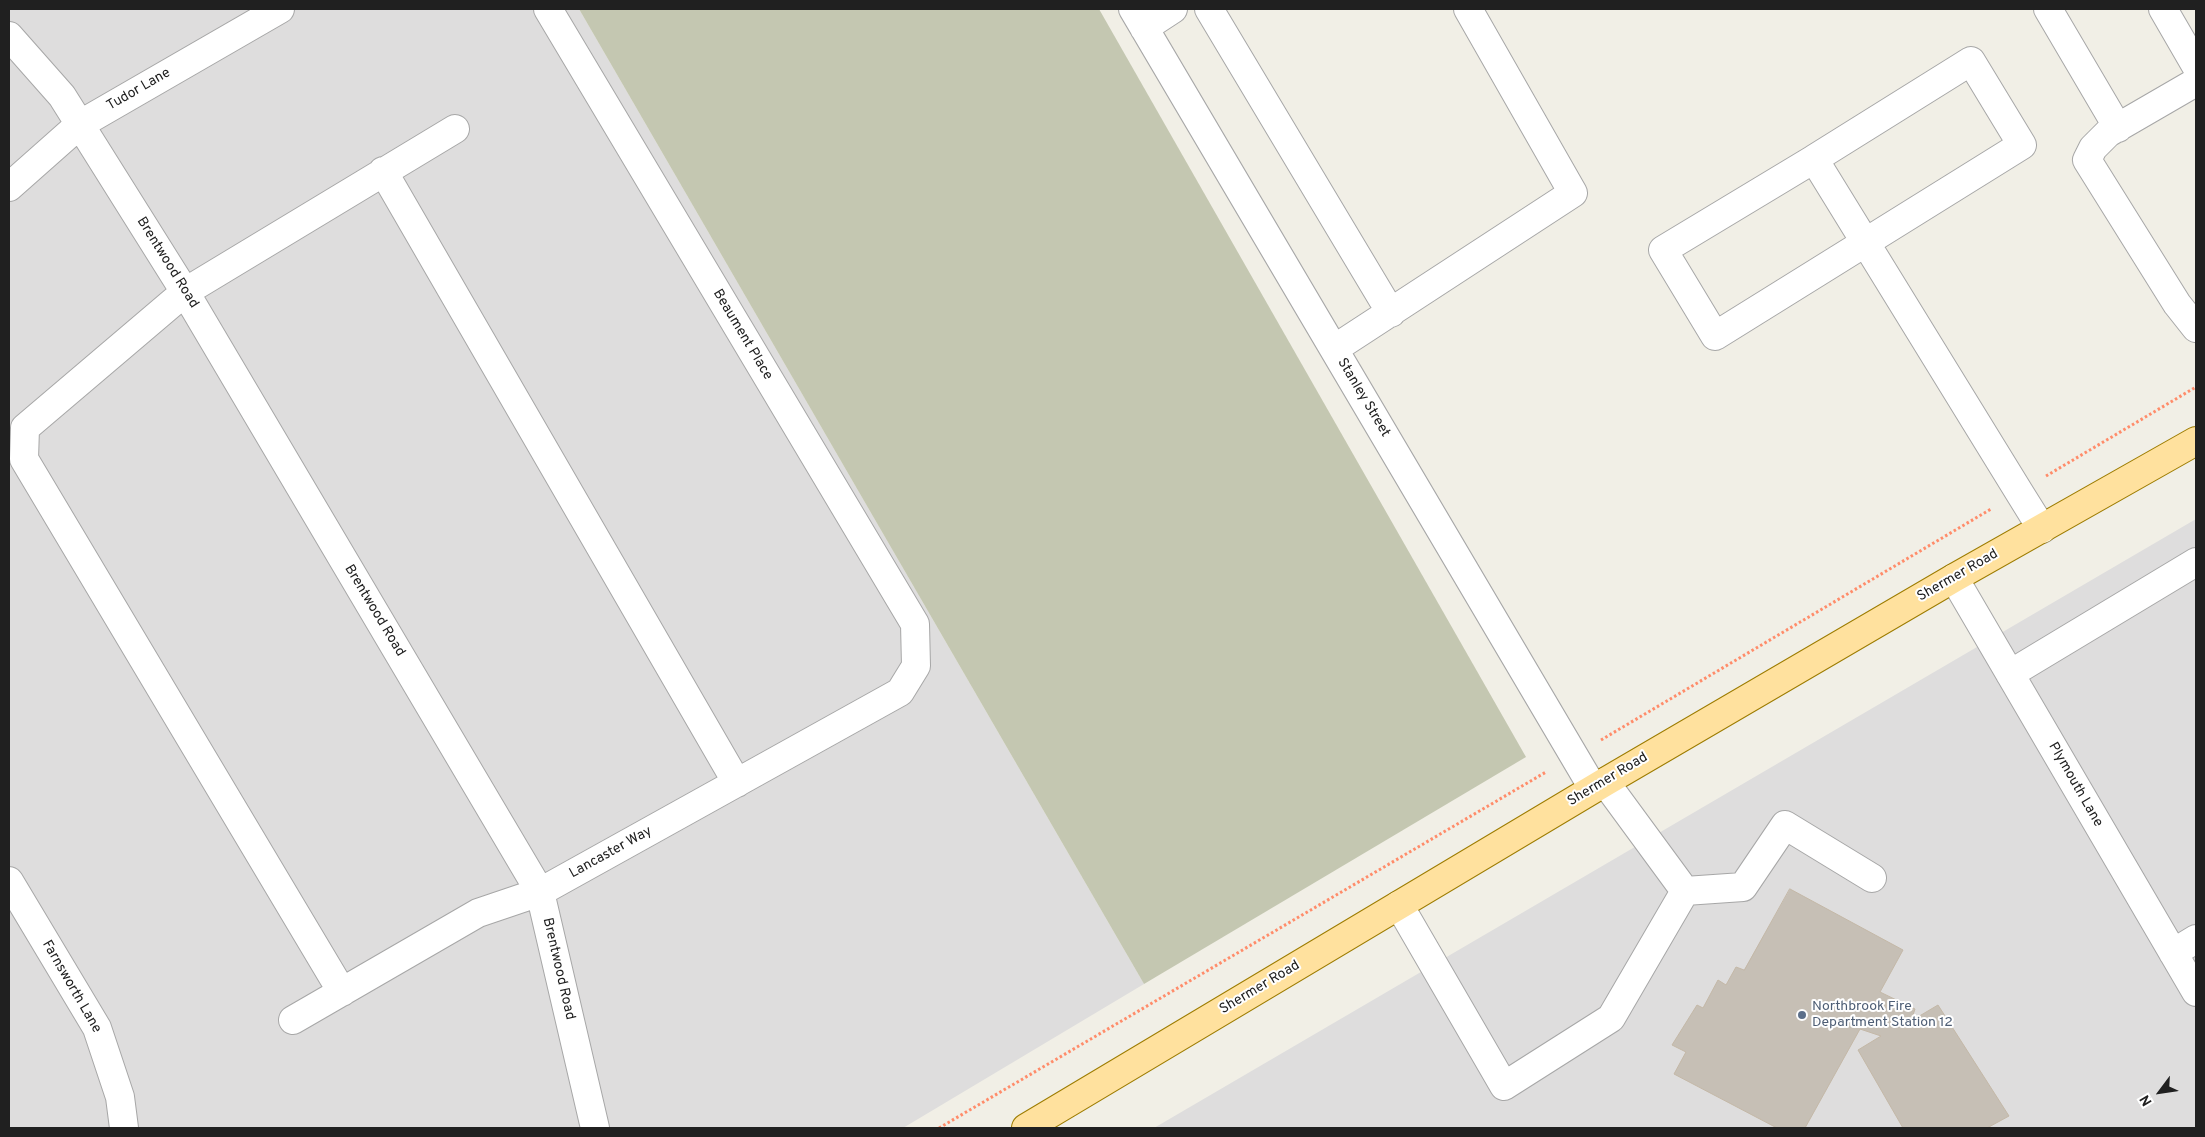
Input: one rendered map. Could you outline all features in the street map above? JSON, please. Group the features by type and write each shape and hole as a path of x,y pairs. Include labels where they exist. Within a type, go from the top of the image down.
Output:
{"main road":[{"name":"Shermer Road","path":"1026,1128 1599,785 1954,578 2196,442"}],"street":[{"name":"Tudor Lane","path":"9,186 79,125 280,9"},
{"name":"Beaument Place","path":"548,9 915,624 916,666"},
{"path":"1139,18 1173,9"},
{"path":"1209,9 1391,312"},
{"path":"1334,349 1573,193 1468,9"},
{"path":"2048,9 2118,128"},
{"path":"2162,9 2196,66"},
{"name":"Stanley Street","path":"1139,18 1334,349 1599,785 1685,891"},
{"name":"Brentwood Road","path":"9,36 62,96 186,292 540,892 595,1128"},
{"path":"1971,61 2022,145 1715,336 1663,250 1814,159 1971,61"},
{"path":"2196,82 2108,133 2093,148 2087,160 2178,304 2196,328"},
{"path":"342,992 24,459 25,428 186,292 382,171 455,129"},
{"path":"1814,159 2042,529"},
{"path":"382,171 737,783"},
{"path":"2010,674 2196,562"},
{"name":"Plymouth Lane","path":"1954,578 2196,992"},
{"name":"Lancaster Way","path":"293,1020 478,913 540,892 900,692 916,666"},
{"path":"1399,905 1504,1086 1611,1018 1685,891 1743,887 1785,825 1872,878"},
{"name":"Farnsworth Lane","path":"9,881 97,1028 120,1097 124,1128"},
{"path":"2173,953 2196,939"}],"shaded area":[{"path":"9,9 579,9 1144,984 903,1128 9,1128"},
{"path":"579,9 1099,9 1526,757 1144,984"},
{"path":"2196,519 2196,1128 1154,1128"}],"building":[{"name":"Northbrook Fire Department Station 12","path":"1790,889 1903,950 1880,992 1915,1009 1911,1021 1938,1005 2009,1116 1987,1128 1903,1128 1858,1050 1881,1036 1860,1029 1805,1128 1777,1128 1674,1074 1686,1052 1672,1045 1697,1005 1703,1008 1718,980 1726,985 1736,967 1744,970"}],"place":[{"name":"Northbrook Fire Department Station 12","path":"1802,1015"}]}
